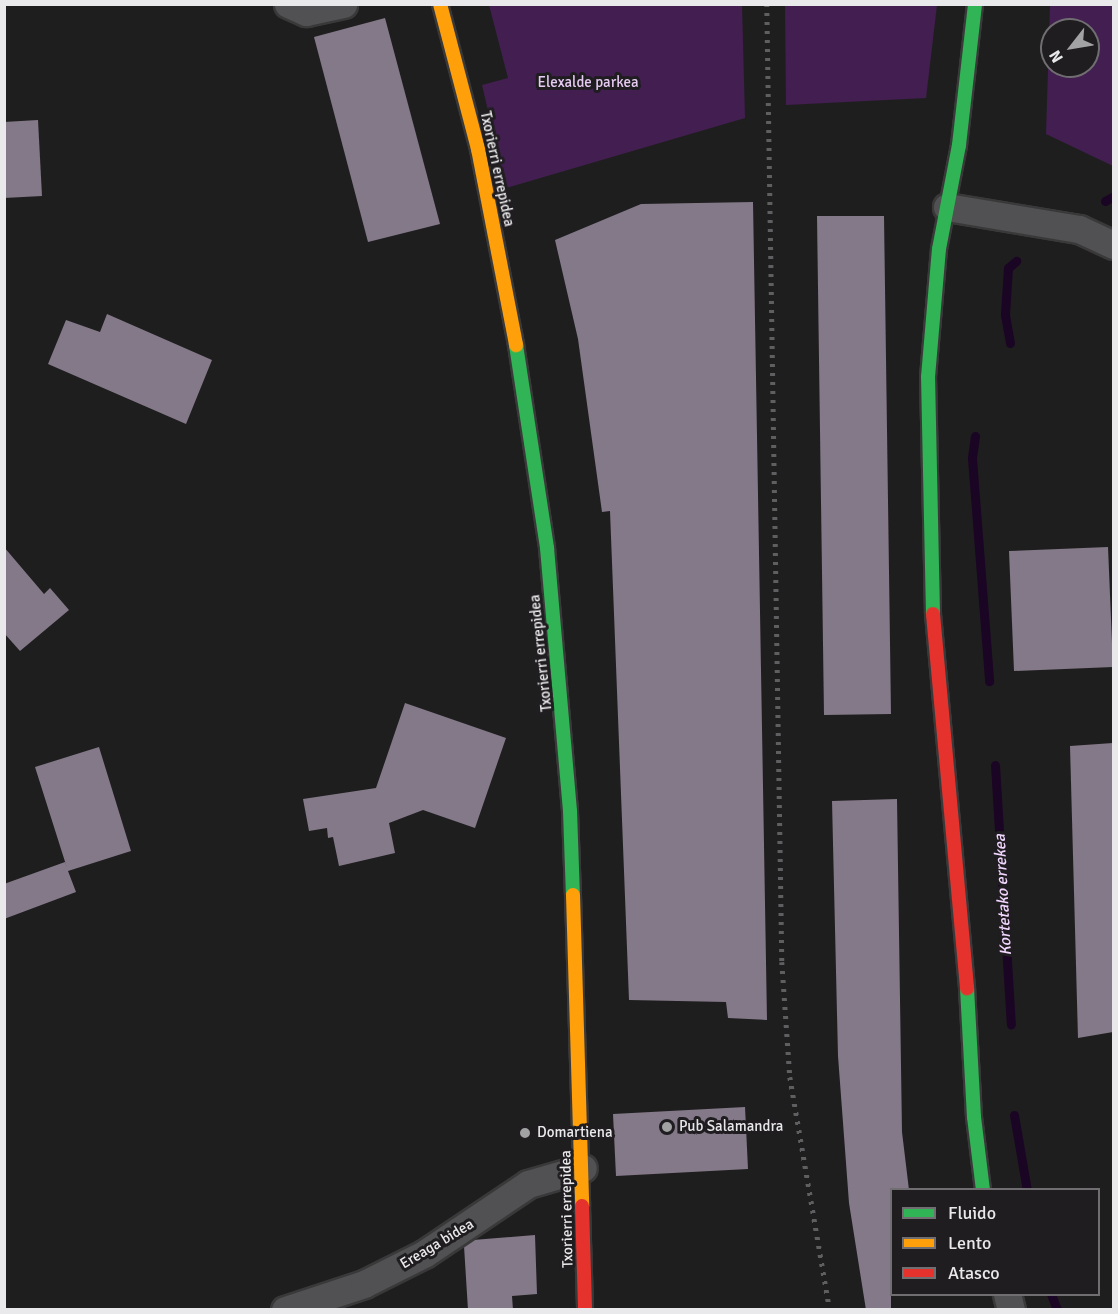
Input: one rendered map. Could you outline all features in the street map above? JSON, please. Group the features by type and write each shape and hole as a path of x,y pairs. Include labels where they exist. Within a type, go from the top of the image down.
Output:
{"street":[{"path":"288,4 306,12 344,4"},
{"name":"Txorierri errepidea","path":"440,4 478,148 498,247 528,409 547,548 570,811 583,1168 585,1310"},
{"path":"975,4 959,145 939,249 928,377 934,637 962,902 974,1117 983,1188"},
{"path":"947,207 1079,229 1113,245"},
{"name":"Ereaga bidea","path":"285,1310 364,1284 424,1254 528,1184 583,1168"}],"green space":[{"name":"Elexalde parkea","path":"489,5 742,5 745,118 506,188 482,85 508,78"},
{"path":"785,5 937,5 926,98 786,105"},
{"path":"1050,5 1113,5 1113,166 1046,134 1048,78 1100,78 1100,18 1050,18"}],"building":[{"path":"385,18 440,224 368,242 314,37"},
{"path":"38,120 42,196 4,198 4,122"},
{"path":"753,202 767,1020 728,1018 726,1002 629,1000 610,511 602,512 578,339 555,240 641,204"},
{"path":"817,216 884,216 891,714 824,715"},
{"path":"107,314 212,360 186,424 48,364 66,320 100,332"},
{"path":"4,547 44,594 50,588 69,610 20,651 4,633"},
{"path":"1108,547 1113,667 1014,671 1009,551"},
{"path":"405,703 506,738 475,828 423,810 389,823 395,853 339,866 333,837 328,838 327,828 309,831 303,799 376,788"},
{"path":"1113,743 1113,1032 1078,1038 1070,746"},
{"path":"99,747 131,851 68,871 76,892 4,919 4,884 65,862 67,868 35,767"},
{"path":"897,799 902,1132 909,1188 890,1188 891,1310 866,1310 849,1203 838,1056 832,801"},
{"path":"745,1107 748,1169 616,1176 613,1114"},
{"path":"535,1235 537,1294 512,1296 513,1310 468,1310 464,1246 473,1240"}],"waterway":[{"name":"Kortetako errekea","path":"1105,201 1114,196"},
{"name":"Kortetako errekea","path":"1010,343 1005,314 1008,268 1016,261"},
{"name":"Kortetako errekea","path":"975,436 972,458 989,681"},
{"name":"Kortetako errekea","path":"995,765 1011,1025"},
{"name":"Kortetako errekea","path":"1014,1115 1027,1188"},
{"name":"Kortetako errekea","path":"1052,1296 1057,1310"}],"railway":[{"path":"767,4 782,962 790,1077 830,1310"}],"traffic: fast":[{"path":"933,614 928,377 939,249 959,145 975,4"},
{"path":"516,345 547,548 570,811 573,895"},
{"path":"967,988 974,1117 983,1188"}],"traffic: slow":[{"path":"440,4 478,149 516,345"},
{"path":"573,895 582,1206"}],"traffic: jam":[{"path":"933,614 967,988"},
{"path":"582,1206 585,1310"}],"place":[{"name":"Pub Salamandra","path":"667,1127"},
{"name":"Domartiena","path":"525,1133"}]}
